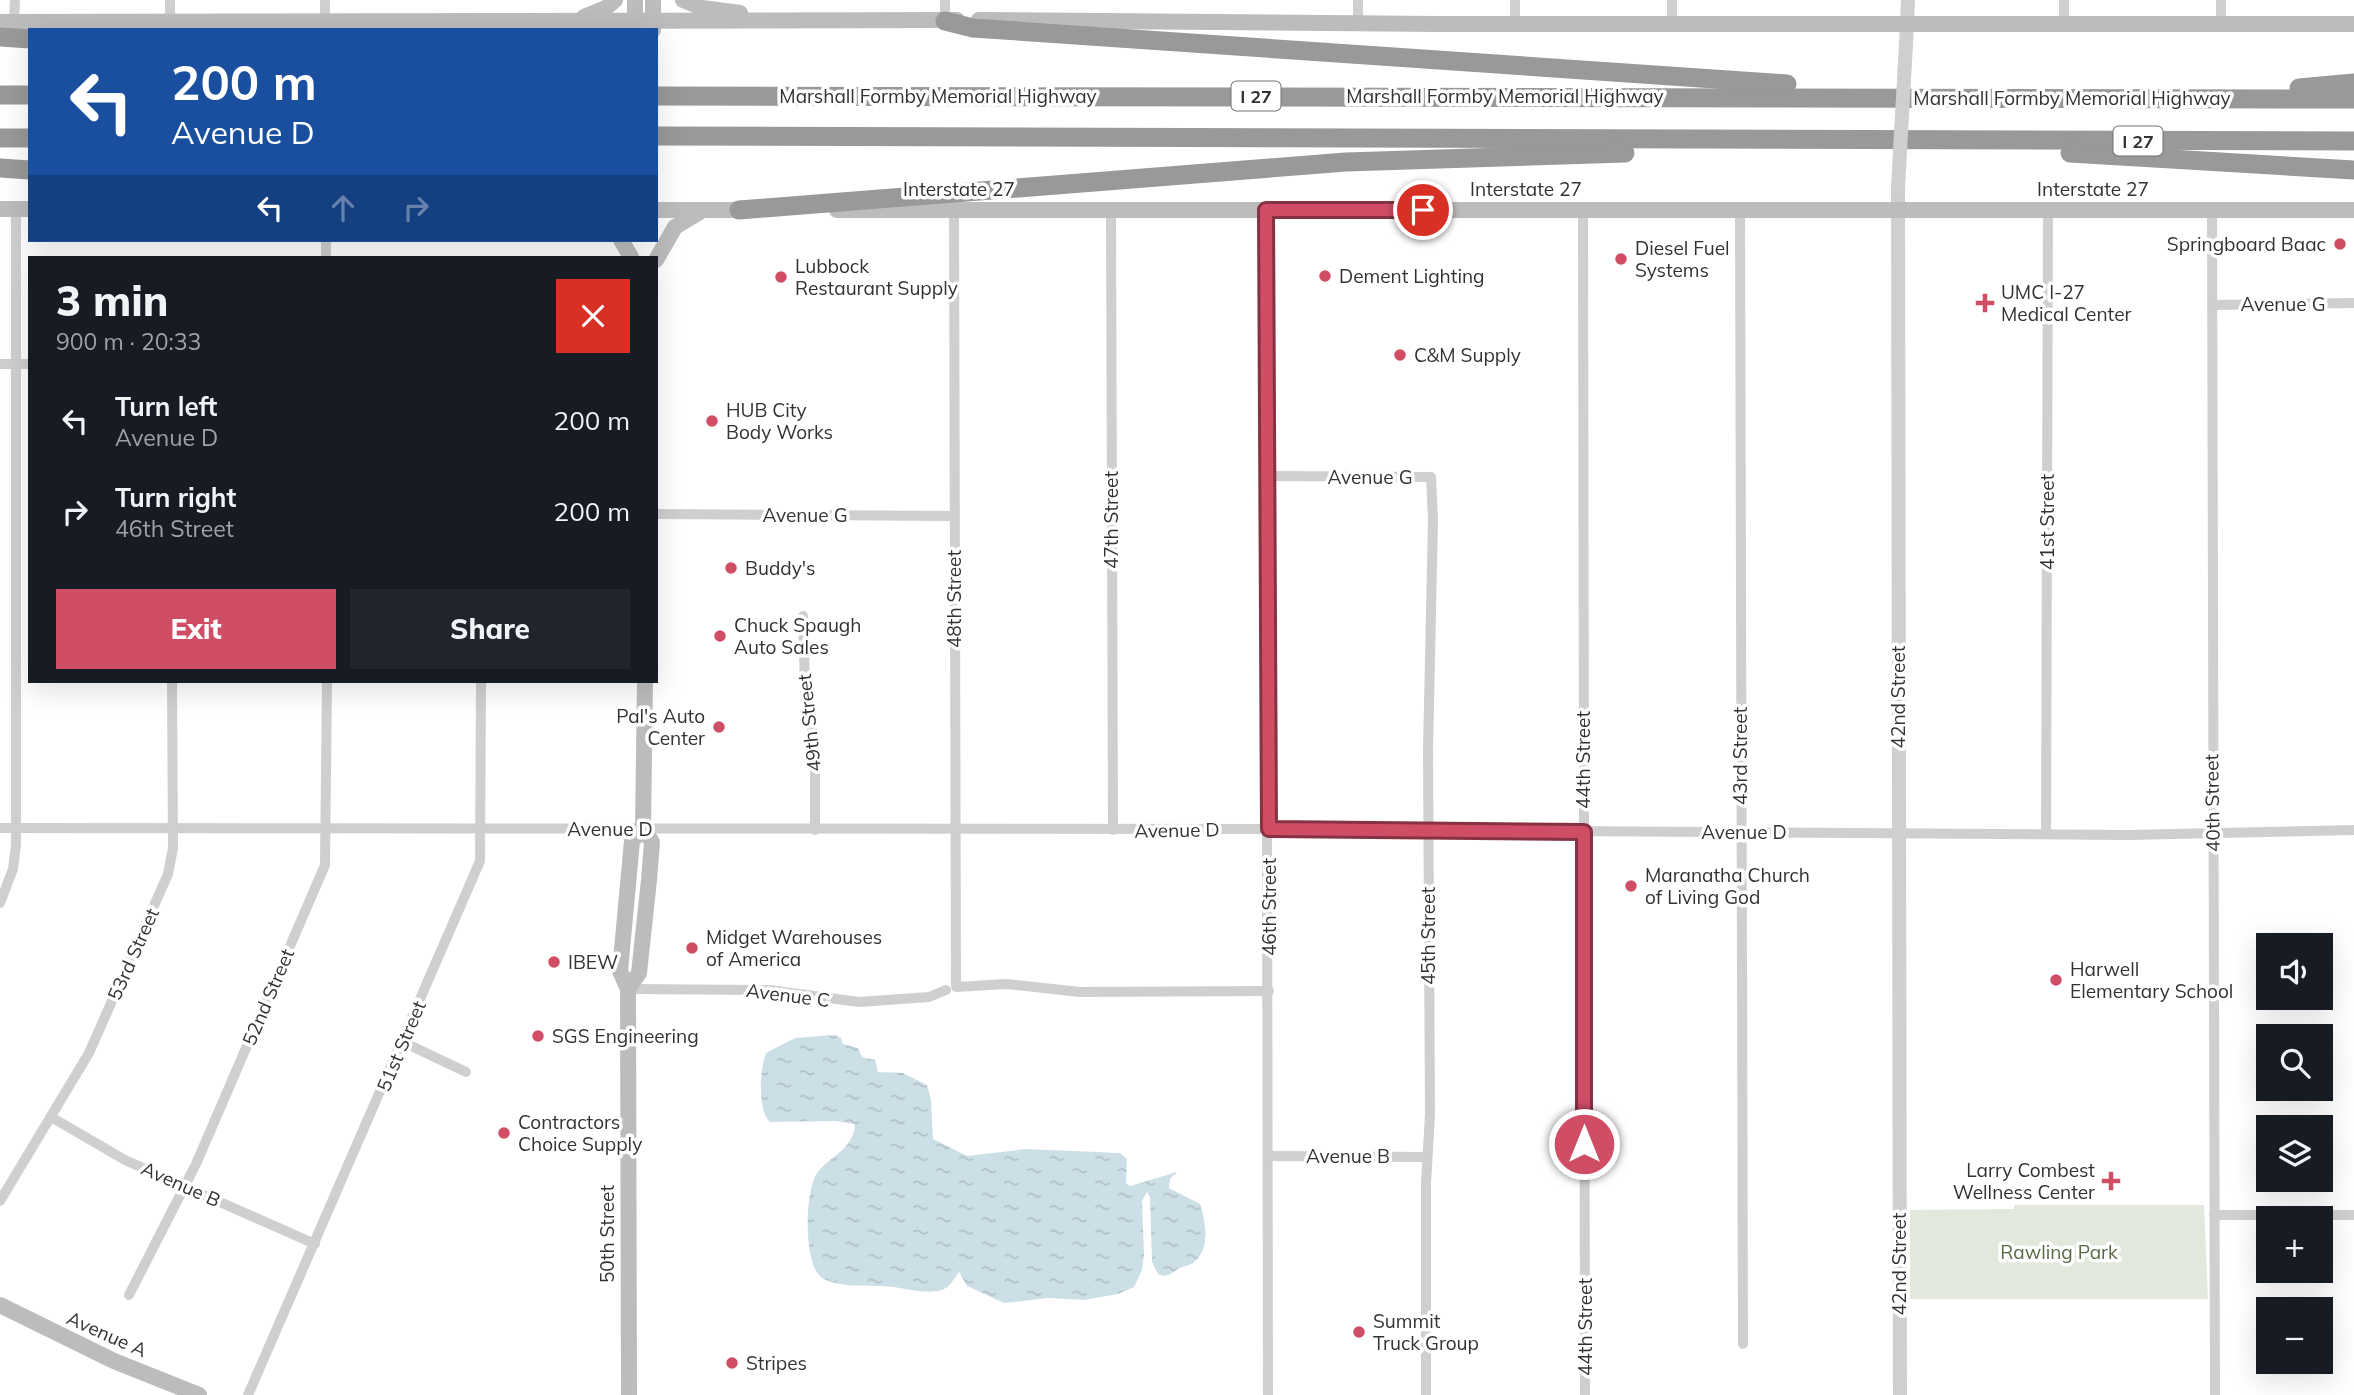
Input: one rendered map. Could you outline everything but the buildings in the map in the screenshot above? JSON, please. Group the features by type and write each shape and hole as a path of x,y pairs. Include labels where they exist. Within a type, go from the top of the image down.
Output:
{"highway":[{"path":"945,20 973,28 1787,84 1857,96"},
{"path":"0,37 28,39"},
{"path":"658,83 823,97"},
{"path":"2129,99 2354,83"},
{"path":"0,95 28,95"},
{"name":"Marshall Formby Memorial Highway","path":"658,96 1857,96 2354,99"},
{"name":"I 27","path":"658,136 2354,141"},
{"path":"0,138 28,138"},
{"path":"739,210 1346,162 1731,149 1854,141"},
{"path":"1922,141 2354,170"},
{"path":"0,169 28,170"}],"main road":[{"path":"562,21 595,14 615,0"},
{"path":"635,0 635,25"},
{"path":"653,0 653,25"},
{"path":"684,0 702,8 783,20"},
{"path":"7,22 562,21 653,25 783,20 945,20 1358,24 2354,24"},
{"name":"Interstate 27","path":"658,210 2354,210"},
{"path":"655,256 675,227 704,210"},
{"name":"50th Street","path":"629,1395 628,989 620,971 632,841 643,828 645,683"},
{"name":"Avenue A","path":"0,1305 114,1361 199,1395"}],"street":[{"path":"7,22 15,0"},
{"path":"170,0 170,22"},
{"path":"325,0 325,23"},
{"path":"945,0 945,20"},
{"path":"1358,0 1358,24"},
{"path":"1515,0 1515,24"},
{"path":"1672,0 1672,24"},
{"name":"42nd Street","path":"1899,1395 1898,187 1908,0"},
{"path":"2064,0 2064,24"},
{"path":"2221,0 2221,24"},
{"path":"0,902 13,869 16,829 15,209"},
{"name":"47th Street","path":"1111,210 1112,830"},
{"name":"46th Street","path":"1266,210 1268,1395"},
{"name":"44th Street","path":"1583,210 1585,1395"},
{"name":"43rd Street","path":"1740,210 1742,1344"},
{"name":"41st Street","path":"2046,834 2048,210"},
{"name":"40th Street","path":"2212,210 2215,1395"},
{"name":"48th Street","path":"951,988 954,829 954,211"},
{"name":"Avenue G","path":"2213,304 2354,303"},
{"path":"0,364 28,364"},
{"name":"Avenue G","path":"1268,476 1431,477"},
{"name":"45th Street","path":"1426,1395 1427,1157 1430,1114 1431,477"},
{"name":"Avenue G","path":"658,514 954,516"},
{"name":"49th Street","path":"803,616 805,689 815,746 816,830"},
{"name":"53rd Street","path":"0,1201 94,1043 173,858 172,683"},
{"name":"52nd Street","path":"129,1295 185,1185 325,865 327,683"},
{"name":"51st Street","path":"248,1395 480,861 481,683"},
{"name":"Avenue D","path":"0,828 1269,829 1898,834 2354,830"},
{"name":"Avenue C","path":"628,989 769,990 859,1002 929,997 951,988 1006,984 1080,992 1269,991"},
{"path":"403,1042 466,1072"},
{"name":"Avenue B","path":"51,1117 117,1156 315,1244"},
{"name":"Avenue B","path":"1269,1156 1427,1157"},
{"path":"2214,1214 2354,1215"}],"green space":[{"name":"Rawling Park","path":"2014,1205 2204,1205 2208,1299 1910,1299 1910,1210 2014,1209"}],"water":[{"path":"835,1035 841,1038 843,1044 858,1048 862,1057 875,1060 878,1072 903,1073 927,1085 931,1100 933,1139 967,1156 1026,1149 1120,1153 1127,1159 1126,1183 1130,1186 1177,1172 1170,1179 1169,1188 1200,1204 1202,1211 1205,1243 1199,1257 1168,1275 1158,1274 1152,1262 1150,1197 1147,1192 1142,1201 1142,1270 1134,1287 1118,1294 1084,1300 1048,1298 1004,1303 967,1286 959,1272 948,1287 934,1292 849,1285 824,1279 812,1261 809,1246 810,1195 817,1173 851,1140 855,1124 835,1121 770,1122 763,1109 761,1079 766,1053 795,1038"}],"place":[{"name":"Springboard Baac","path":"2340,244"},
{"name":"Diesel Fuel Systems","path":"1621,259"},
{"name":"Dement Lighting","path":"1325,276"},
{"name":"Lubbock Restaurant Supply","path":"781,277"},
{"name":"UMC I-27 Medical Center","path":"1985,303"},
{"name":"C&M Supply","path":"1400,355"},
{"name":"HUB City Body Works","path":"712,421"},
{"name":"Buddy's","path":"731,568"},
{"name":"Chuck Spaugh Auto Sales","path":"720,636"},
{"name":"Pal's Auto Center","path":"719,727"},
{"name":"Maranatha Church of Living God","path":"1631,886"},
{"name":"Midget Warehouses of America","path":"692,948"},
{"name":"IBEW","path":"554,962"},
{"name":"Harwell Elementary School","path":"2056,980"},
{"name":"SGS Engineering","path":"538,1036"},
{"name":"Contractors Choice Supply","path":"504,1133"},
{"name":"Larry Combest Wellness Center","path":"2111,1181"},
{"name":"Summit Truck Group","path":"1359,1332"},
{"name":"Stripes","path":"732,1363"}],"route":[{"path":"1423,210 1266,210 1269,829 1584,832 1584,1144"}]}
